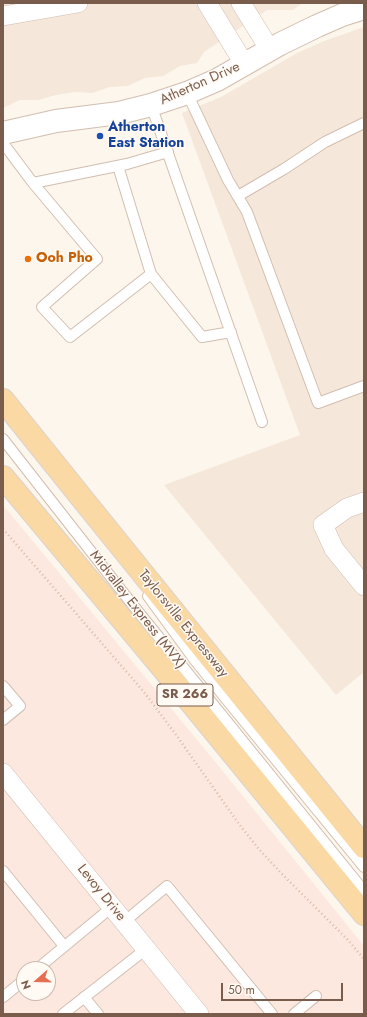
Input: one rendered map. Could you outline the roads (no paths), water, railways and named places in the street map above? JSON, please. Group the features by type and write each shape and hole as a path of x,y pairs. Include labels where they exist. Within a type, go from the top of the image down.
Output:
{"main road":[{"name":"Taylorsville Expressway","path":"3,400 364,847"},
{"name":"SR 266","path":"3,477 161,666 364,914"}],"street":[{"path":"207,3 245,65"},
{"path":"241,3 270,50"},
{"path":"3,16 66,4"},
{"name":"Atherton Drive","path":"3,133 56,121 120,113 152,105 187,93 217,80 270,50 317,26 342,15 364,8"},
{"path":"364,502 347,508 323,524 334,549 364,586"},
{"name":"Levoy Drive","path":"3,772 199,1014"}],"lane":[{"path":"187,93 228,180 247,212 318,404 364,386"},
{"path":"152,105 262,422"},
{"path":"238,196 284,169 324,142 364,123"},
{"path":"3,143 33,183 97,259 42,307 70,337 151,274"},
{"path":"33,183 118,166 168,152"},
{"path":"118,166 151,274 202,337 231,332"},
{"name":"Midvalley Express (MVX)","path":"3,439 137,610 364,891"},
{"name":"Midvalley Express (MVX)","path":"89,507 154,605 194,659 364,867"},
{"path":"3,686 20,706 3,720"},
{"path":"3,872 64,946"},
{"path":"124,922 167,886 272,1014"},
{"path":"46,961 112,907"},
{"path":"63,1014 146,949"},
{"path":"3,997 16,986"},
{"path":"294,1014 316,996"},
{"path":"84,997 98,1014"}],"place":[{"name":"Atherton East Station","path":"100,136"},
{"name":"Ooh Pho","path":"28,259"}]}
